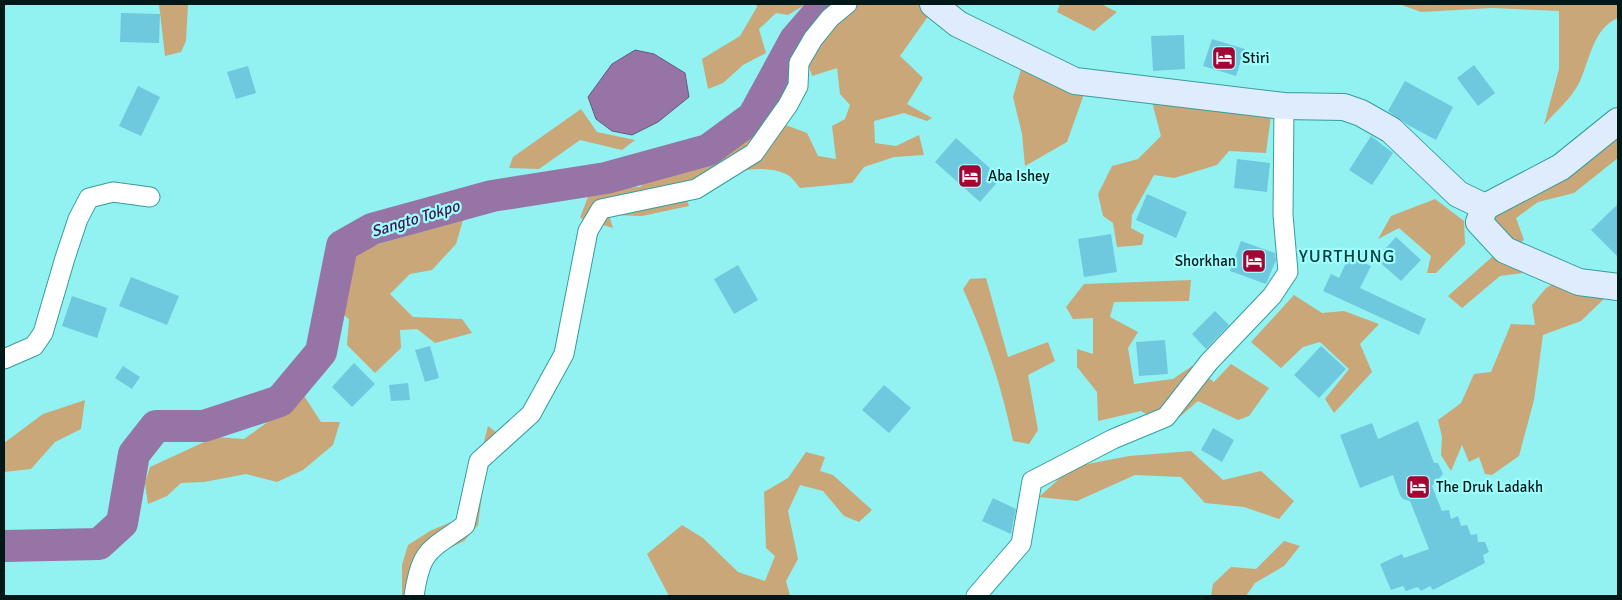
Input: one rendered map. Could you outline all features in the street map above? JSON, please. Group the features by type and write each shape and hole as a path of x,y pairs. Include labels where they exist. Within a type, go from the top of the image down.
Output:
{"street":[{"path":"414,596 418,568 427,552 465,525 479,461 531,414 564,354 588,231 601,209 696,189 754,153 788,105 798,86 799,63 813,39 830,18 847,4"},
{"path":"933,4 958,24 1075,81 1284,106 1344,107 1361,113 1391,130 1458,194 1485,207"},
{"path":"976,596 1021,544 1032,481 1113,440 1166,417 1209,362 1272,296 1288,272 1283,215 1284,106"},
{"path":"1618,122 1561,167 1485,207 1479,222 1505,250 1579,282 1618,287"},
{"path":"4,359 34,346 43,333 78,219 89,198 113,192 150,197"}],"shaded area":[{"path":"159,4 188,4 186,41 181,52 165,56"},
{"path":"756,4 806,4 788,15 776,13 759,29 766,53 743,65 723,83 708,89 702,59 740,36 757,7"},
{"path":"856,4 922,4 929,15 900,56 923,78 907,104 932,118 927,121 904,113 874,121 875,143 896,146 919,135 924,155 894,157 864,167 852,183 800,188 786,174 773,170 747,170 720,177 684,192 689,206 642,216 609,215 613,228 580,218 591,189 640,187 651,176 703,165 741,143 767,118 807,133 818,156 836,159 832,126 845,119 850,105 840,94 837,68 812,76 808,63 821,37"},
{"path":"1060,4 1101,4 1117,12 1094,31 1057,12"},
{"path":"1399,4 1618,4 1618,18 1602,30 1593,46 1576,89 1544,125 1559,69 1559,11 1492,8 1421,12"},
{"path":"635,50 654,54 685,73 689,97 658,122 632,135 612,131 596,119 588,97 612,64"},
{"path":"1022,66 1084,94 1067,142 1025,166 1022,134 1013,97"},
{"path":"1152,102 1271,116 1266,153 1229,151 1217,165 1174,178 1154,175 1132,215 1131,228 1144,235 1142,245 1117,247 1113,223 1103,216 1098,194 1112,166 1138,159 1161,136"},
{"path":"581,109 597,132 635,140 622,150 580,140 539,169 509,168 513,157"},
{"path":"1618,137 1618,158 1574,193 1538,202 1516,218 1524,240 1517,245 1498,227 1494,215"},
{"path":"1435,199 1464,221 1465,244 1436,273 1427,273 1431,256 1399,228 1378,239 1391,216"},
{"path":"463,220 456,244 432,270 410,274 390,294 413,317 462,319 472,333 435,343 417,329 400,330 401,348 375,373 347,345 349,319 338,310 349,267 358,250"},
{"path":"1492,257 1523,273 1500,276 1462,308 1448,296"},
{"path":"986,278 1008,357 1048,342 1055,361 1028,375 1038,430 1029,444 1013,441 1004,401 992,363 963,289 970,279"},
{"path":"1191,280 1189,301 1114,302 1110,317 1138,332 1128,348 1134,384 1173,379 1192,366 1214,382 1231,364 1269,388 1249,416 1238,420 1198,401 1168,427 1141,411 1098,421 1097,392 1077,367 1077,349 1093,354 1093,318 1073,319 1066,307 1084,284"},
{"path":"1558,281 1607,296 1581,321 1543,335 1534,400 1519,456 1492,475 1485,474 1479,457 1469,462 1462,445 1451,471 1441,455 1442,437 1438,420 1461,403 1474,374 1491,372 1511,324 1535,325 1532,305 1546,288"},
{"path":"1294,295 1322,313 1344,311 1379,324 1360,344 1372,372 1334,413 1325,399 1349,369 1320,342 1303,347 1281,368 1251,342"},
{"path":"301,391 321,422 340,422 333,445 303,470 277,482 246,474 204,482 181,483 167,496 148,504 145,483 150,467 215,437 244,439 272,419"},
{"path":"85,400 81,429 55,442 31,469 4,472 4,443 43,414"},
{"path":"488,426 497,433 484,480 478,525 464,541 429,558 422,596 402,596 402,565 408,545 430,531 465,516"},
{"path":"1191,451 1223,480 1261,471 1294,501 1279,519 1244,507 1205,503 1181,477 1135,475 1077,501 1039,497 1072,467 1129,456"},
{"path":"806,452 825,457 820,471 833,475 872,510 859,522 844,516 823,491 800,485 788,511 798,559 786,581 790,596 669,596 647,554 682,525 703,538 738,572 765,581 775,556 766,548 764,492 788,478"},
{"path":"1284,541 1300,546 1284,566 1255,583 1246,596 1211,596 1213,584 1231,567 1256,569"}],"building":[{"path":"121,13 160,14 159,43 120,42"},
{"path":"1184,35 1185,69 1153,71 1151,36"},
{"name":"Stiri","path":"1212,39 1245,49 1236,76 1203,66"},
{"path":"1474,65 1495,93 1478,106 1457,78"},
{"path":"248,66 256,93 236,99 227,72"},
{"path":"1405,81 1453,107 1436,140 1408,125 1388,111"},
{"path":"138,86 160,97 141,136 119,126"},
{"path":"1371,136 1393,153 1372,185 1349,170"},
{"path":"956,138 1001,178 980,202 935,162"},
{"path":"1237,159 1270,163 1267,192 1234,188"},
{"path":"1147,194 1187,212 1176,238 1136,220"},
{"path":"1618,204 1618,257 1591,230"},
{"path":"1111,234 1117,272 1084,277 1078,239"},
{"path":"1396,237 1421,260 1401,281 1376,259"},
{"path":"1241,241 1275,253 1276,260 1266,284 1230,271"},
{"path":"1349,256 1371,266 1360,288 1426,319 1419,335 1323,291 1331,274 1339,278"},
{"path":"738,265 758,300 734,314 714,279"},
{"path":"131,277 179,296 167,325 119,306"},
{"path":"72,296 107,308 97,338 62,326"},
{"path":"1215,311 1229,325 1206,349 1192,334"},
{"path":"1165,340 1168,374 1139,376 1136,342"},
{"path":"430,346 439,378 425,382 415,350"},
{"path":"1321,346 1346,369 1319,398 1294,375"},
{"path":"354,363 375,384 352,407 332,387"},
{"path":"123,366 140,377 132,389 115,378"},
{"path":"408,383 410,400 391,401 389,385"},
{"path":"884,385 911,408 889,433 862,410"},
{"path":"1418,421 1434,463 1438,463 1443,474 1432,486 1442,511 1449,510 1451,519 1458,516 1461,526 1467,525 1471,535 1477,534 1478,542 1485,542 1489,552 1483,555 1485,563 1433,590 1430,586 1421,591 1418,587 1406,591 1403,586 1391,590 1380,564 1402,554 1404,558 1429,549 1410,501 1403,499 1400,495 1393,475 1360,488 1340,435 1372,423 1378,439"},
{"path":"1213,428 1234,440 1222,462 1201,450"},
{"path":"993,498 1016,509 1011,534 982,521"}],"waterway":[{"name":"Sangto Tokpo","path":"4,546 99,544 122,523 134,454 156,426 204,426 280,401 321,352 342,246 372,229 492,196 606,178 708,150 753,117 795,40 826,4"}],"place":[{"name":"Stiri","path":"1224,58"},
{"name":"Aba Ishey","path":"970,176"},
{"name":"Shorkhan","path":"1254,261"},
{"name":"The Druk Ladakh","path":"1418,487"}],"district":[{"name":"YURTHUNG","path":"1347,256"}]}
